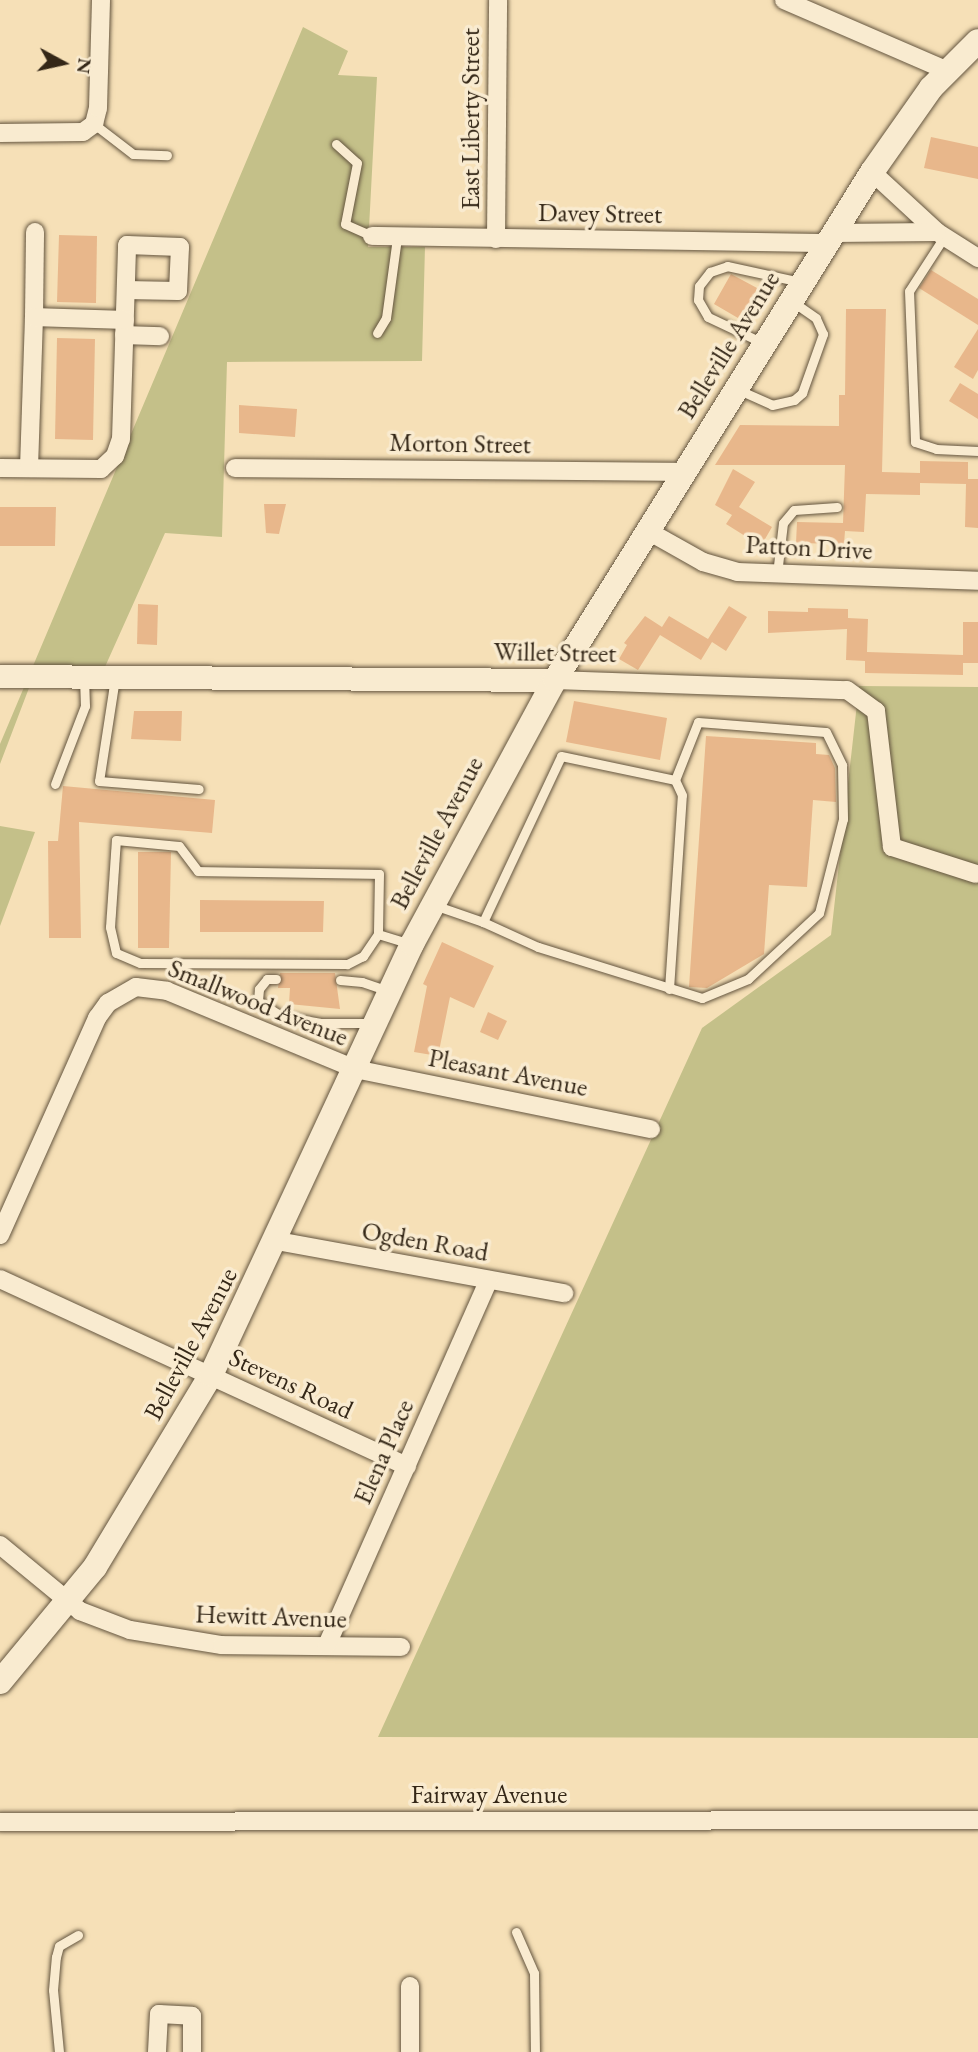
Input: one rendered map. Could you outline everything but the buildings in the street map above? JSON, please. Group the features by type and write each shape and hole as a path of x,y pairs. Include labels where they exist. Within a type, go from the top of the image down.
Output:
{"main road":[{"name":"Belleville Avenue","path":"0,1682 67,1603 139,1497 211,1376 277,1241 412,944 555,680 872,172 946,70 978,41"}],"street":[{"path":"0,133 83,132 93,124 99,108 101,0"},
{"name":"East Liberty Street","path":"496,239 498,0"},
{"path":"784,0 946,70"},
{"path":"872,172 940,234 978,258"},
{"path":"29,468 35,232"},
{"name":"Davey Street","path":"372,236 496,239 830,238 940,234"},
{"path":"0,468 101,469 115,456 121,439 126,290"},
{"path":"34,317 125,327 160,336"},
{"name":"Morton Street","path":"235,468 684,472"},
{"name":"Patton Drive","path":"648,531 713,567 777,574 978,581"},
{"name":"Willet Street","path":"0,676 555,680 847,690 876,711 892,847 977,873"},
{"name":"Smallwood Avenue","path":"0,1235 97,1018 121,994 136,987 167,991 355,1069"},
{"name":"Pleasant Avenue","path":"355,1069 651,1129"},
{"name":"Ogden Road","path":"277,1241 564,1293"},
{"name":"Stevens Road","path":"0,1279 407,1466"},
{"name":"Elena Place","path":"327,1645 489,1280"},
{"name":"Hewitt Avenue","path":"0,1545 67,1603 109,1624 193,1643 401,1647"},
{"name":"Fairway Avenue","path":"0,1822 978,1820"},
{"path":"410,1986 410,2052"},
{"path":"157,2052 159,2014 192,2016 192,2052"}],"lane":[{"path":"93,124 133,154 167,155"},
{"path":"336,144 357,163 345,224 372,236"},
{"path":"940,234 909,291 915,442 936,449 978,451"},
{"path":"377,333 386,318 397,238"},
{"path":"737,389 772,405 794,400 802,393 823,334 816,318 797,292 727,266 710,272 699,286 698,300 708,317 765,344"},
{"path":"777,574 783,523 794,510 837,507"},
{"path":"55,783 85,706 84,676"},
{"path":"116,677 99,781 199,789"},
{"path":"433,904 483,922 538,947 669,989 702,998 748,979 819,913 843,819 842,765 826,732 698,722 675,780 682,795 669,989"},
{"path":"483,922 561,756 675,780"},
{"path":"116,840 179,846 198,871 379,874 378,934 363,956 346,964 139,963 116,953 110,927 116,840"},
{"path":"378,934 412,944"},
{"path":"276,979 267,979 258,989 258,1001 281,1016 319,1023 376,1023"},
{"path":"340,980 362,982 390,992"},
{"path":"516,1932 534,1973 535,2052"},
{"path":"59,2052 53,1990 57,1957 59,1946 78,1935"}],"shaded area":[{"path":"303,27 348,51 338,75 377,77 368,247 425,247 422,361 227,362 222,537 165,533 100,678 29,688 0,764 0,744"},
{"path":"859,686 978,687 978,1738 378,1737 702,1028 831,935"},
{"path":"0,826 35,832 0,926"}]}
